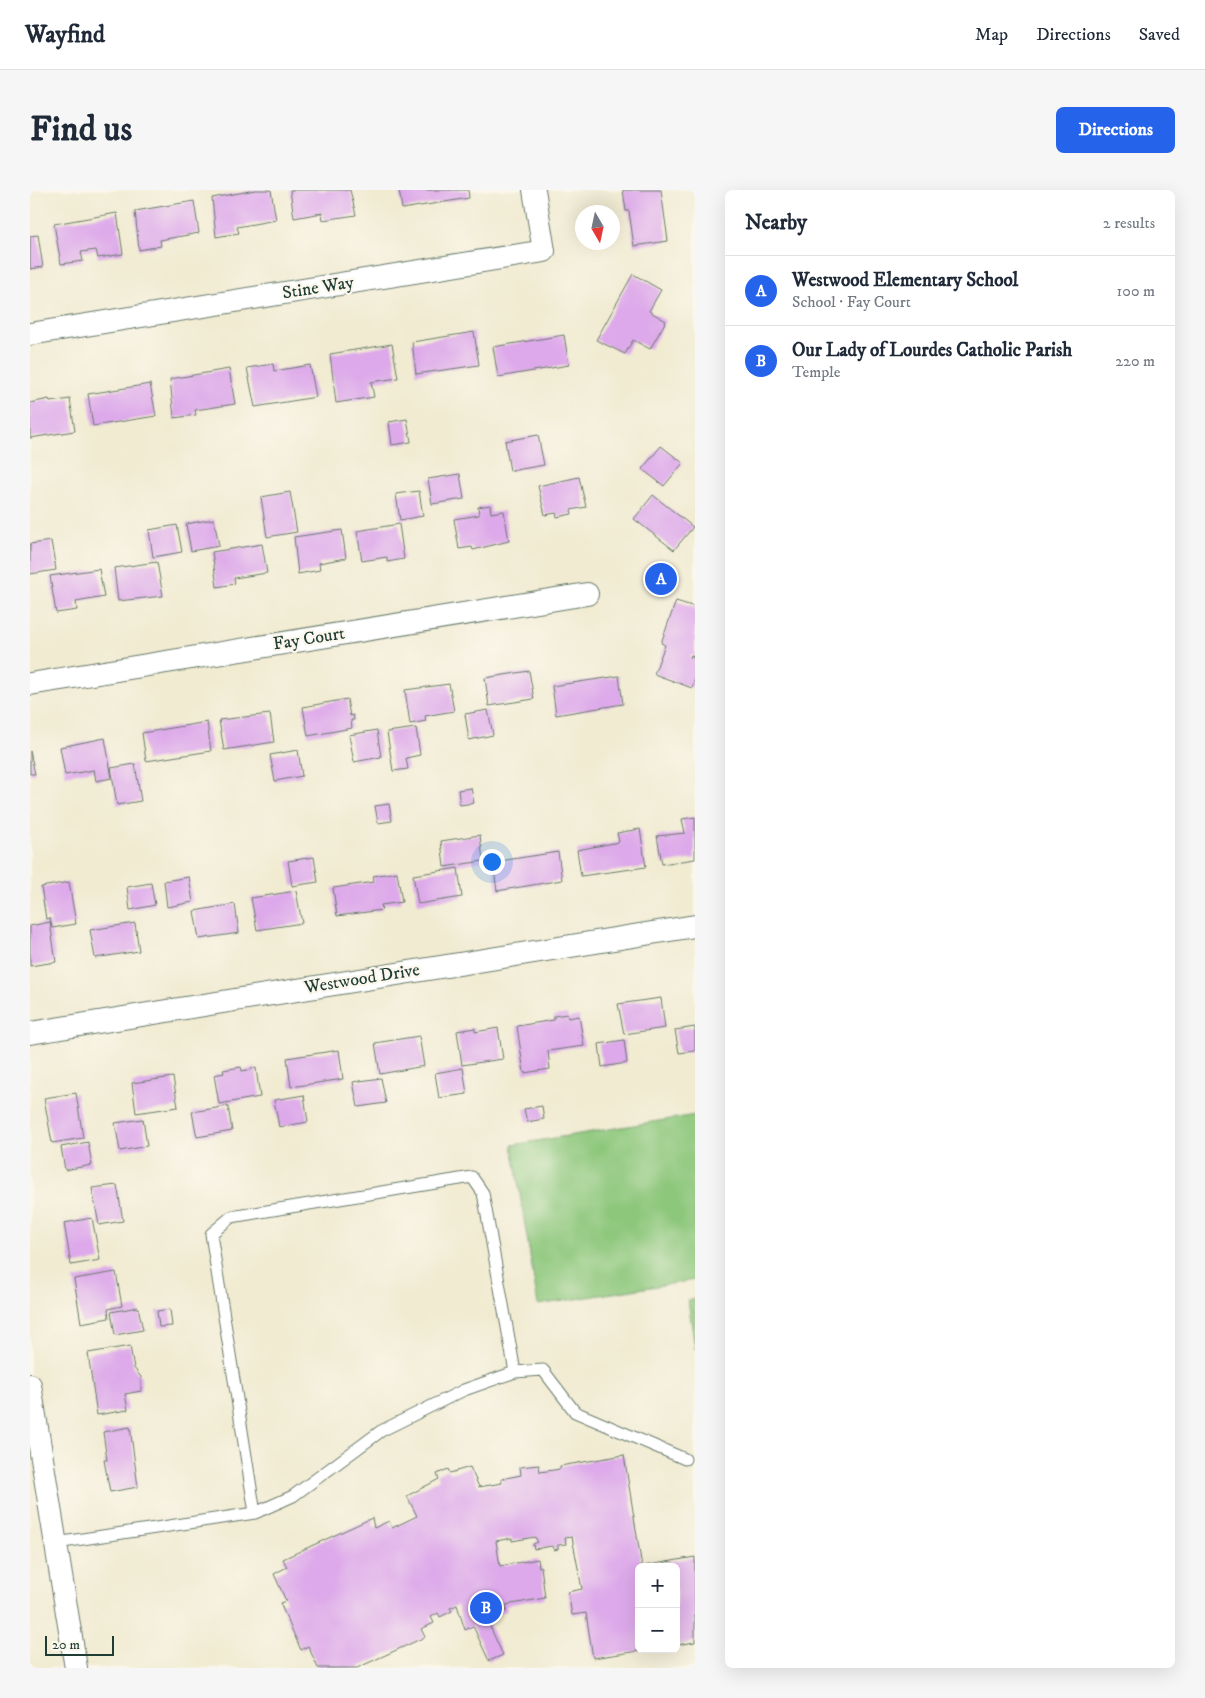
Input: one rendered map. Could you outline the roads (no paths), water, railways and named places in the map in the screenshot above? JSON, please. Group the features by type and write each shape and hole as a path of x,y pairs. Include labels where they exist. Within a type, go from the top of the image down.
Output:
{"street":[{"name":"Stine Way","path":"30,334 544,251 534,190"},
{"name":"Fay Court","path":"30,684 587,594"},
{"name":"Westwood Drive","path":"30,1033 695,926"},
{"path":"30,1385 76,1668"}],"lane":[{"path":"255,1513 211,1234 231,1217 472,1177 483,1193 515,1372"},
{"path":"56,1543 255,1513 293,1496 381,1431 464,1390 515,1372 543,1370 576,1412 685,1460"}],"place":[{"name":"Westwood Elementary School","path":"661,579"},
{"name":"Our Lady of Lourdes Catholic Parish","path":"486,1608"}]}
